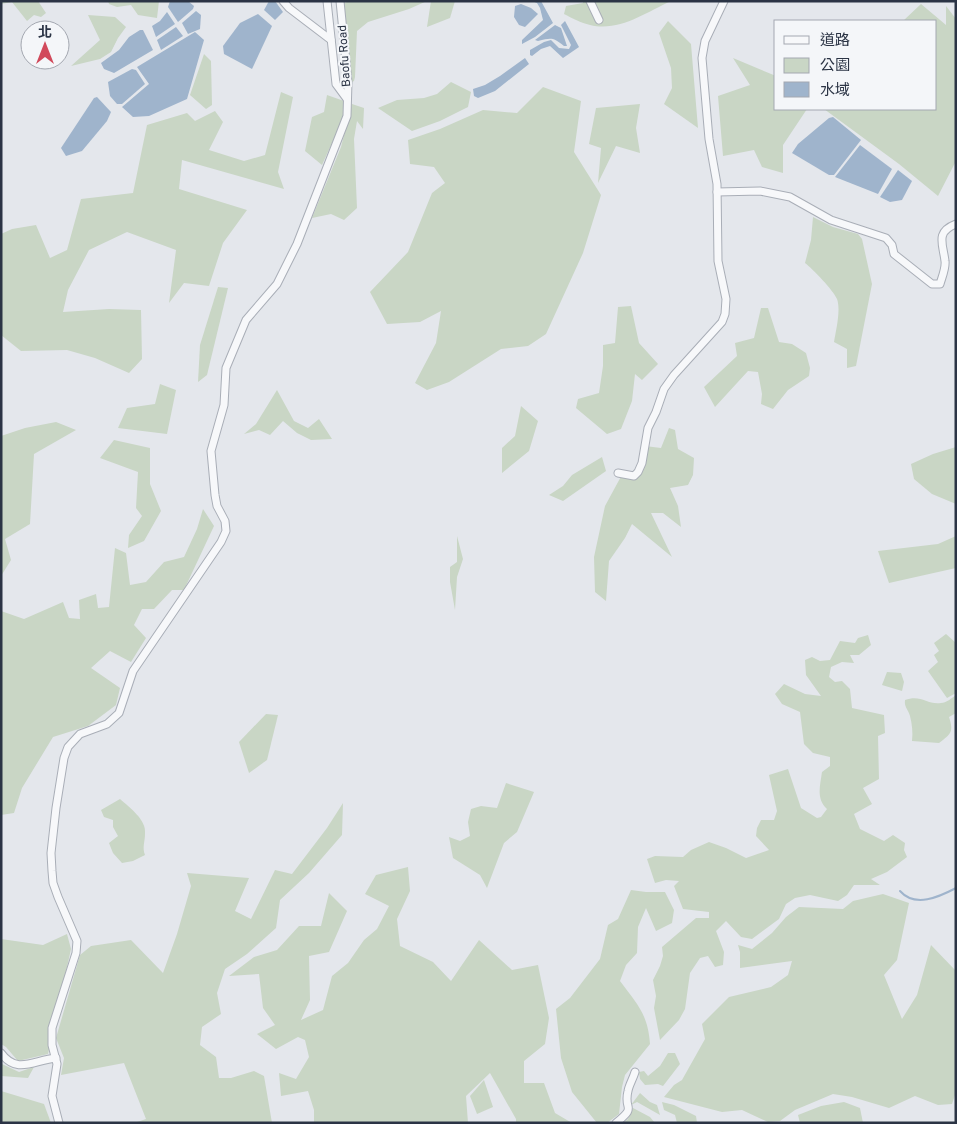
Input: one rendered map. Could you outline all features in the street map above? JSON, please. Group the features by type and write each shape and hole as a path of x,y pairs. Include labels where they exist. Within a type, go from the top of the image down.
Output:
{"street":[{"path":"283,1 289,8 331,40"},
{"name":"Baofu Road","path":"327,1 336,84 347,99"},
{"name":"Baofu Road","path":"340,1 348,82 347,99"},
{"path":"590,1 598,20"},
{"path":"618,472 634,476 638,472 642,463 648,428 664,389 674,375 724,319 726,299 718,261 717,192 709,139 702,58 705,41 724,1"},
{"path":"59,1123 52,1096 57,1064 52,1045 52,1028 76,952 77,941 53,883 52,871 56,808 64,758 68,747 80,734 107,724 119,714 133,672 216,550 226,531 225,521 217,506 211,451 224,405 226,368 246,320 277,284 297,244 348,116 347,99"},
{"path":"717,192 760,191 790,197 831,220 886,238 892,245 894,254 932,284 940,284 943,275 945,263 942,235 947,228 956,224"},
{"path":"1,1053 12,1064 19,1066 56,1058"},
{"path":"616,1123 627,1114 630,1107 627,1097 628,1088 635,1072"}],"green space":[{"path":"1,1 38,1 46,13 41,17 34,15 26,20 12,2 1,4"},
{"path":"108,1 159,1 157,18 138,15 131,5 117,7 109,4"},
{"path":"350,1 427,1 409,9 368,22 357,31 355,77 354,81 350,83 348,78 344,3"},
{"path":"431,1 455,1 450,18 427,27"},
{"path":"583,1 671,1 622,24 601,26 583,23 564,14 566,6 583,3"},
{"path":"921,4 946,25 946,6 956,19 956,161 938,196 899,164 825,110 937,110 937,20 904,20"},
{"path":"88,15 115,17 126,27 111,52 100,59 71,66 100,40"},
{"path":"668,21 691,44 698,128 664,104 672,88 671,68 659,33"},
{"path":"204,54 211,61 212,105 206,109 190,95"},
{"path":"733,58 774,75 774,110 806,110 783,145 783,173 762,167 754,150 723,156 718,96 750,85"},
{"path":"451,82 471,92 468,107 440,121 412,131 378,108 397,100 424,98 437,94"},
{"path":"543,87 581,101 574,152 601,195 583,253 546,334 528,346 501,349 449,382 427,390 415,383 436,343 441,311 420,322 387,324 370,292 408,252 432,193 445,183 434,167 410,164 408,140 440,129 483,110 517,113"},
{"path":"281,92 293,97 278,172 284,189 182,160 179,189 247,210 223,243 209,286 184,283 169,303 176,250 127,232 89,250 68,290 63,312 109,309 141,310 142,359 129,373 95,358 67,350 21,351 1,335 1,234 12,229 36,225 50,258 67,250 81,199 133,193 147,125 187,113 195,121 215,111 223,122 209,150 244,161 265,155"},
{"path":"327,95 344,101 345,114 322,165 305,151 312,117 324,112"},
{"path":"352,104 364,108 363,129 357,121 354,139 357,208 344,220 331,214 312,218 341,147"},
{"path":"640,104 636,128 640,153 616,146 598,183 601,148 589,144 596,108"},
{"path":"813,217 833,227 858,234 862,239 872,284 856,366 847,368 847,349 834,342 838,314 837,299 805,263 811,240"},
{"path":"218,287 228,288 207,375 198,382 200,345"},
{"path":"631,306 639,343 658,364 642,380 635,374 632,401 621,429 607,434 576,408 578,399 599,393 603,366 603,345 615,343 618,307"},
{"path":"761,308 768,308 779,342 792,344 806,353 810,368 809,376 788,390 773,409 761,404 762,394 758,372 748,371 715,407 704,387 737,356 735,343 754,338"},
{"path":"160,384 176,390 167,434 118,428 127,408 155,404"},
{"path":"277,390 294,421 308,428 319,419 332,439 311,440 297,433 283,421 270,435 259,430 244,434 256,424"},
{"path":"521,406 538,421 529,451 502,473 502,448 515,436"},
{"path":"56,422 76,430 34,454 30,524 5,539 11,560 1,576 1,436 25,428"},
{"path":"669,428 675,430 678,449 694,458 693,475 688,485 670,488 678,506 681,527 663,513 651,513 672,557 632,524 609,561 606,601 595,592 594,557 605,506 624,471 634,475 645,446 661,448"},
{"path":"114,440 150,448 150,484 161,511 144,541 128,548 129,535 142,516 136,508 138,472 100,458"},
{"path":"956,447 956,504 932,494 914,479 911,464 933,454"},
{"path":"602,457 606,471 563,501 549,495 563,486 572,475"},
{"path":"203,509 214,526 184,590 172,590 154,609 142,609 134,625 146,638 131,662 110,651 91,668 120,688 116,705 88,726 53,737 22,788 14,813 1,815 1,611 24,619 63,602 69,618 80,619 79,600 96,594 98,608 109,607 115,548 126,553 130,585 146,582 164,562 184,557 197,529"},
{"path":"457,536 463,559 457,577 455,610 450,582 450,567 457,562"},
{"path":"956,536 956,568 889,583 878,551 938,544"},
{"path":"946,634 956,643 956,693 947,698 928,671 938,662 934,655 939,651 934,643"},
{"path":"868,635 871,645 859,655 850,655 854,663 842,662 831,667 829,677 835,682 842,681 850,689 852,708 884,715 885,733 878,736 879,779 863,788 872,804 854,814 860,829 884,841 893,835 905,843 904,850 907,857 887,872 871,879 880,885 854,885 847,895 838,901 810,895 795,898 786,904 779,919 752,939 741,937 726,921 716,931 724,952 723,965 715,967 708,956 700,958 690,973 685,1009 679,1020 660,1040 654,1008 656,996 653,980 663,956 662,947 696,918 709,918 709,912 683,909 674,886 679,881 666,880 655,883 647,859 655,856 683,857 691,850 709,842 746,858 769,850 756,836 761,820 774,820 777,811 769,775 788,769 801,808 817,818 821,817 827,809 821,801 820,782 822,772 830,766 830,757 813,753 804,744 800,712 782,704 775,694 784,684 805,694 821,696 806,675 805,660 812,657 820,661 830,660 840,641 855,643 858,638"},
{"path":"887,672 901,673 904,682 902,691 882,685"},
{"path":"956,695 956,713 949,717 951,729 949,735 939,743 912,741 911,722 905,700 915,698 932,703 941,703"},
{"path":"266,714 278,715 267,760 249,773 239,742"},
{"path":"506,783 534,792 517,832 504,843 487,888 480,875 453,858 449,837 460,841 470,836 468,822 471,809 481,806 497,808"},
{"path":"120,799 141,819 145,829 145,855 133,861 122,863 113,853 109,843 118,836 113,827 113,820 104,817 101,810"},
{"path":"343,803 342,835 309,873 280,900 276,928 247,954 225,969 217,993 221,1014 202,1027 200,1045 216,1057 219,1078 231,1078 254,1071 264,1076 272,1123 134,1123 146,1119 124,1063 61,1075 64,1058 56,1038 80,955 91,946 131,940 163,973 191,886 187,873 249,878 235,911 251,919 275,870 292,874 327,828"},
{"path":"408,867 410,891 397,919 400,946 433,962 451,981 479,940 512,970 538,965 549,1018 545,1044 524,1061 524,1083 544,1083 555,1113 572,1123 516,1123 516,1119 490,1073 466,1096 468,1123 314,1123 314,1110 308,1091 281,1096 279,1073 296,1079 309,1057 305,1040 298,1037 276,1049 257,1034 275,1025 263,1008 259,974 229,976 254,957 277,950 299,926 321,926 329,893 347,911 329,952 309,956 310,1000 301,1020 323,1010 332,976 348,963 364,940 377,929 389,906 365,894 376,875"},
{"path":"631,890 665,892 674,910 672,923 656,931 646,908 638,927 637,953 626,965 620,981 641,1010 647,1025 650,1044 625,1075 619,1114 607,1123 597,1123 572,1092 561,1058 556,1009 570,998 600,959 608,925 618,919"},
{"path":"883,894 909,903 897,960 884,975 902,1019 917,995 931,945 956,971 956,1092 952,1104 938,1105 915,1096 889,1108 852,1097 833,1094 795,1110 780,1121 768,1122 742,1110 722,1112 664,1097 674,1085 682,1080 705,1039 702,1024 729,997 771,987 788,975 792,961 740,968 738,945 752,949 799,907 843,909 853,901"},
{"path":"67,934 71,949 48,1054 18,1061 1,1044 1,939 43,945"},
{"path":"668,1053 675,1053 680,1064 663,1086 658,1084 645,1085 640,1079 639,1072 644,1071 648,1076 660,1066"},
{"path":"1,1062 19,1072 34,1067 28,1078 1,1076"},
{"path":"484,1080 493,1107 477,1114 470,1096"},
{"path":"1,1091 44,1104 51,1123 1,1123"},
{"path":"640,1093 650,1102 657,1105 660,1115 637,1102 631,1105"},
{"path":"662,1102 674,1105 696,1116 697,1123 677,1123 675,1115 664,1110"},
{"path":"844,1102 860,1108 863,1123 800,1123 798,1115 821,1106"},
{"path":"633,1108 650,1117 655,1123 623,1123 628,1119"}],"water":[{"path":"170,1 188,1 194,6 178,22 168,7"},
{"path":"269,1 275,1 283,12 275,20 264,10"},
{"path":"532,1 541,1 553,23 522,44 522,40 543,20 540,8 537,3"},
{"path":"521,4 531,8 538,14 525,27 519,25 514,17 515,6"},
{"path":"196,11 201,15 200,29 188,34 182,23"},
{"path":"167,12 175,24 156,37 152,26 160,21"},
{"path":"258,14 272,26 252,69 224,54 223,46 240,23"},
{"path":"565,21 579,47 563,58 550,46 541,49 532,56 530,55 530,50 551,40 559,48 569,49 571,45 561,25"},
{"path":"555,25 561,28 567,46 552,39 535,40"},
{"path":"176,27 183,36 161,50 157,40"},
{"path":"143,30 153,50 114,73 104,69 101,63 119,50 129,37"},
{"path":"195,32 204,40 187,99 149,116 133,117 122,107 149,84 137,67"},
{"path":"525,58 529,64 495,91 478,98 474,96 473,89 485,85"},
{"path":"132,69 136,70 145,84 122,104 117,104 110,96 108,82"},
{"path":"97,97 111,112 107,121 82,151 66,156 61,148 94,98"},
{"path":"833,117 861,140 834,175 829,175 792,153 798,144 829,118"},
{"path":"860,145 892,169 878,194 835,177"},
{"path":"898,170 912,181 902,200 890,202 880,197"}],"waterway":[{"path":"900,891 906,896 920,900 942,895 956,888"}]}
